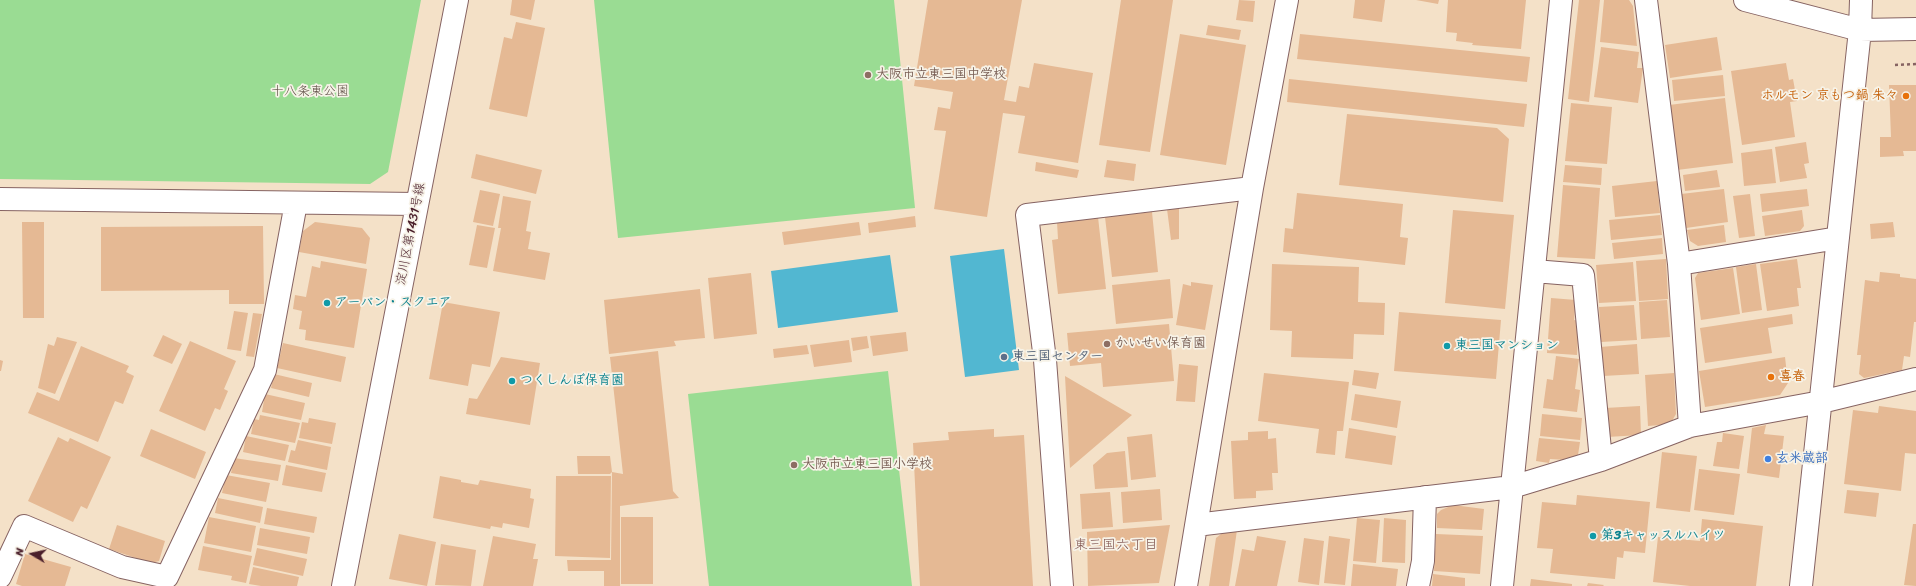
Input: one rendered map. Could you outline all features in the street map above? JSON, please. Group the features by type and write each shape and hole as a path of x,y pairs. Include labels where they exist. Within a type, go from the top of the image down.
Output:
{"street":[{"name":"淀川区第1431号線","path":"343,586 416,204 457,0"},
{"path":"1186,586 1252,188 1287,0"},
{"path":"1502,586 1561,0"},
{"path":"1646,0 1679,264 1690,426"},
{"path":"1745,0 1860,30 1916,29"},
{"path":"1801,586 1860,30 1860,0"},
{"path":"1062,586 1045,360 1027,215 1252,188"},
{"path":"0,199 416,204"},
{"path":"0,577 24,526 120,576 167,577 265,370 296,203"},
{"path":"1679,264 1838,238"},
{"path":"1534,271 1583,275 1601,460"},
{"path":"1196,525 1512,487 1601,460 1690,426 1821,402 1916,379"},
{"path":"1418,586 1423,561 1425,498"}],"path":[{"path":"1895,65 1916,64"}],"green space":[{"name":"十八条東公園","path":"0,0 421,0 388,172 370,184 0,179"},
{"path":"594,0 894,0 915,208 618,238"},
{"path":"888,371 912,586 709,586 688,394"}],"water":[{"path":"1004,249 1019,370 965,377 950,256"},
{"path":"890,255 898,312 778,328 771,271"}],"building":[{"path":"512,0 535,0 531,20 510,15"},
{"path":"928,0 1022,0 1004,100 1016,102 1019,86 1029,88 1034,63 1093,73 1078,163 1018,153 1025,116 1003,113 987,217 934,209 946,131 934,130 938,107 950,109 953,92 914,86"},
{"path":"1121,0 1173,0 1150,152 1099,145"},
{"path":"1239,0 1255,1 1253,22 1236,20"},
{"path":"1355,0 1385,0 1382,22 1353,18"},
{"path":"1416,0 1439,0 1438,4"},
{"path":"1448,0 1526,0 1521,49 1472,45 1473,43 1456,41 1457,33 1446,32"},
{"path":"1579,0 1600,0 1589,102 1568,99"},
{"path":"1604,0 1629,0 1633,6 1637,46 1600,42"},
{"path":"516,22 545,28 527,117 489,109 504,37 512,39"},
{"path":"1208,25 1241,30 1239,40 1206,35"},
{"path":"1180,34 1246,45 1226,165 1160,155"},
{"path":"1300,34 1530,57 1527,82 1297,59"},
{"path":"1717,37 1722,70 1670,78 1665,45"},
{"path":"1601,47 1639,52 1637,68 1643,68 1638,103 1594,97"},
{"path":"1786,63 1789,80 1793,79 1797,101 1790,102 1795,137 1742,145 1731,71"},
{"path":"1723,75 1725,96 1674,101 1672,80"},
{"path":"1289,79 1527,104 1524,127 1287,102"},
{"path":"1889,85 1916,85 1916,151 1903,151 1904,156 1880,157 1880,137 1891,137"},
{"path":"1725,98 1733,163 1677,170 1669,105"},
{"path":"1571,103 1612,107 1607,164 1565,161"},
{"path":"1347,114 1497,128 1509,139 1503,202 1339,185"},
{"path":"1806,142 1809,163 1804,164 1807,178 1780,182 1775,147"},
{"path":"1772,149 1776,183 1744,186 1741,153"},
{"path":"476,154 542,170 536,194 471,178"},
{"path":"1107,160 1136,164 1134,181 1104,177"},
{"path":"1036,162 1079,170 1077,178 1035,171"},
{"path":"1565,165 1602,168 1601,185 1563,182"},
{"path":"1717,170 1720,187 1685,191 1683,175"},
{"path":"1657,181 1660,213 1615,217 1612,186"},
{"path":"1563,185 1600,188 1595,259 1557,257"},
{"path":"1724,189 1728,222 1686,228 1681,194"},
{"path":"1807,189 1809,206 1762,212 1760,194"},
{"path":"480,190 500,194 493,226 473,222"},
{"path":"1297,193 1403,204 1400,237 1408,238 1405,265 1283,252 1285,228 1293,229"},
{"path":"1750,194 1755,236 1739,238 1733,196"},
{"path":"503,196 531,201 526,231 531,232 528,249 550,253 545,280 493,271 501,228 498,228"},
{"path":"1179,208 1179,239 1171,240 1167,209"},
{"path":"1453,210 1514,215 1505,309 1445,303"},
{"path":"1802,210 1804,226 1800,231 1765,236 1762,216"},
{"path":"1152,212 1158,272 1112,277 1105,217"},
{"path":"1660,215 1662,235 1611,240 1609,220"},
{"path":"915,216 916,227 869,233 868,223"},
{"path":"1098,217 1106,289 1058,294 1052,240 1058,239 1057,222"},
{"path":"22,222 44,222 44,318 23,318"},
{"path":"315,222 362,228 370,238 366,264 299,252 303,231"},
{"path":"859,222 861,235 784,245 782,232"},
{"path":"1893,222 1895,237 1871,239 1870,224"},
{"path":"477,225 495,228 487,268 469,265"},
{"path":"1724,225 1726,242 1698,246 1690,241 1687,230"},
{"path":"263,226 264,304 229,304 229,290 101,291 101,227"},
{"path":"1662,238 1663,254 1614,259 1612,243"},
{"path":"1666,259 1668,299 1639,301 1636,261"},
{"path":"1797,259 1801,288 1797,288 1799,306 1767,311 1760,264"},
{"name":"アーバン・スクエア","path":"321,261 367,269 354,348 305,340 306,330 299,329 302,311 293,309 295,295 306,297 312,266 320,268"},
{"path":"1633,262 1636,301 1599,303 1596,265"},
{"path":"1272,264 1359,267 1358,302 1385,303 1384,335 1354,334 1353,359 1291,357 1292,331 1270,330"},
{"path":"1756,264 1762,310 1742,313 1736,267"},
{"path":"1733,268 1740,314 1701,320 1695,278 1698,273"},
{"path":"1880,272 1900,274 1900,277 1916,279 1916,322 1914,322 1910,357 1904,356 1902,370 1864,378 1859,374 1861,355 1857,355 1865,280 1879,282"},
{"path":"751,273 757,334 714,339 708,278"},
{"path":"1170,279 1173,318 1116,324 1112,285"},
{"path":"1191,282 1213,285 1205,330 1176,325 1183,284 1191,286"},
{"path":"700,289 705,338 674,341 676,346 609,354 604,300"},
{"path":"1551,298 1576,300 1574,320 1579,321 1577,355 1547,353"},
{"path":"1667,300 1670,337 1641,339 1639,302"},
{"path":"443,302 500,312 490,367 472,364 468,386 429,379"},
{"path":"1634,305 1637,340 1601,342 1599,307"},
{"path":"234,311 248,313 241,351 227,349"},
{"name":"東三国マンション","path":"1399,312 1501,320 1496,379 1394,371"},
{"path":"253,313 262,314 254,357 246,356"},
{"path":"1792,314 1793,324 1768,328 1772,353 1705,363 1700,328"},
{"path":"1169,324 1174,381 1103,387 1101,363 1070,366 1067,333"},
{"path":"906,332 908,351 873,356 870,336"},
{"path":"163,335 182,344 172,364 153,356"},
{"path":"867,336 869,348 853,351 851,338"},
{"path":"57,337 77,342 55,394 38,388 48,344 54,346"},
{"path":"849,340 852,362 814,367 810,345"},
{"path":"190,341 236,361 224,389 228,391 220,410 215,408 205,431 159,411"},
{"path":"283,343 346,357 341,382 277,368"},
{"path":"1637,344 1639,374 1603,376 1600,347"},
{"path":"807,345 809,354 774,358 773,349"},
{"path":"81,346 129,366 126,372 134,376 123,404 115,401 98,442 28,413 37,392 59,401"},
{"path":"658,351 673,491 679,498 620,506 620,586 604,586 604,571 568,571 567,560 611,560 612,472 623,474 610,357"},
{"path":"1556,356 1579,359 1575,389 1580,390 1577,412 1543,408 1547,379 1553,380"},
{"name":"つくしんぼ保育園","path":"501,357 540,363 530,425 466,414 469,398 477,399"},
{"path":"1785,357 1788,383 1780,395 1705,407 1699,371"},
{"path":"0,360 3,361 1,371 0,371"},
{"path":"1179,364 1198,366 1195,402 1176,401"},
{"path":"1354,370 1379,373 1376,389 1352,385"},
{"path":"1264,373 1349,382 1343,431 1337,431 1335,455 1316,453 1319,429 1258,421"},
{"path":"1674,373 1676,414 1672,421 1660,425 1648,426 1645,375"},
{"path":"274,374 312,383 309,397 271,388"},
{"path":"1065,376 1132,415 1070,468"},
{"path":"265,394 305,403 301,420 262,412"},
{"path":"1355,394 1401,401 1397,428 1351,420"},
{"path":"1640,406 1641,435 1607,437 1605,408"},
{"path":"1879,406 1916,411 1916,454 1905,453 1901,491 1844,484 1853,410 1878,413"},
{"path":"1542,414 1582,418 1580,440 1540,436"},
{"path":"260,415 300,423 295,443 251,434 254,419 259,420"},
{"path":"309,418 336,423 332,444 299,438 302,422 308,423"},
{"path":"1766,425 1764,434 1784,436 1779,478 1747,473 1752,428"},
{"path":"1349,428 1396,436 1392,465 1345,458"},
{"path":"151,429 206,452 195,479 140,456"},
{"path":"994,429 994,437 1024,435 1033,586 920,586 913,443 949,440 948,432"},
{"path":"1268,431 1268,439 1276,438 1278,473 1272,473 1273,490 1256,491 1256,498 1234,499 1231,441 1248,440 1248,432"},
{"path":"1723,433 1744,436 1739,469 1713,466 1717,442 1722,442"},
{"path":"1152,434 1156,477 1131,480 1127,437"},
{"path":"246,436 289,445 285,461 243,452"},
{"path":"58,437 68,442 70,438 111,457 87,509 81,506 73,522 28,501"},
{"path":"1539,438 1580,442 1578,455 1566,460 1550,459 1549,463 1536,461"},
{"path":"298,440 331,447 327,470 288,462 291,450 295,451"},
{"path":"1125,451 1128,487 1095,489 1093,465 1107,453"},
{"path":"1662,452 1697,456 1690,512 1656,508"},
{"path":"577,456 610,456 612,472 610,474 578,474"},
{"path":"234,458 281,465 278,481 231,473"},
{"path":"286,465 326,473 322,492 282,485"},
{"path":"1699,469 1740,474 1734,515 1694,510"},
{"path":"226,475 270,483 266,502 222,493"},
{"path":"440,476 478,485 480,480 531,489 530,498 534,499 529,528 503,523 502,528 491,526 490,529 433,518"},
{"path":"556,476 611,476 610,558 555,556"},
{"path":"1160,489 1162,520 1123,523 1121,492"},
{"path":"1847,490 1879,493 1876,517 1844,513"},
{"path":"1110,492 1113,527 1082,529 1080,494"},
{"name":"第3キャッスルハイツ","path":"1577,495 1650,502 1645,553 1624,551 1623,558 1617,557 1615,579 1550,573 1553,549 1537,548 1542,502 1576,505"},
{"path":"218,498 263,507 260,523 215,513"},
{"path":"1453,505 1484,509 1482,530 1437,528 1437,514 1441,510"},
{"path":"267,508 317,517 314,533 264,524"},
{"path":"209,517 256,526 251,552 204,543"},
{"path":"621,517 653,517 653,584 621,584"},
{"path":"1357,518 1380,520 1376,563 1353,561"},
{"path":"1384,518 1406,520 1405,563 1382,562"},
{"path":"1702,519 1763,526 1756,586 1690,586 1653,582 1658,537 1700,541"},
{"path":"1913,524 1916,524 1916,586 1904,585"},
{"path":"117,525 165,541 159,561 151,563 109,549"},
{"path":"1170,525 1159,583 1088,586 1087,532"},
{"path":"260,528 310,537 307,554 257,545"},
{"path":"1226,530 1237,530 1229,586 1209,586 1216,538"},
{"path":"399,534 436,542 427,586 389,579"},
{"path":"1436,534 1483,536 1480,574 1434,571"},
{"path":"493,536 536,544 533,559 538,559 533,586 483,586"},
{"path":"1257,536 1286,541 1277,586 1235,586 1242,549 1254,551"},
{"path":"1329,536 1350,539 1345,585 1324,583"},
{"path":"1304,538 1324,541 1319,585 1298,582"},
{"path":"441,544 476,550 471,586 435,585"},
{"path":"203,546 252,556 246,583 231,580 232,576 198,570"},
{"path":"257,548 307,559 303,576 253,565"},
{"path":"25,554 71,567 65,586 22,586 16,584"},
{"path":"1353,564 1398,569 1396,586 1351,586"},
{"path":"253,567 299,577 297,586 261,586 249,584"},
{"path":"1433,574 1465,578 1465,586 1432,586"},
{"path":"1531,579 1572,584 1572,586 1530,586"},
{"path":"1588,583 1604,585 1587,586"}],"place":[{"name":"大阪市立東三国中学校","path":"868,75"},
{"name":"ホルモン 京もつ鍋 朱々","path":"1906,96"},
{"name":"アーバン・スクエア","path":"327,303"},
{"name":"かいせい保育園","path":"1107,344"},
{"name":"東三国マンション","path":"1447,346"},
{"name":"東三国センター","path":"1004,357"},
{"name":"喜春","path":"1771,377"},
{"name":"つくしんぼ保育園","path":"512,381"},
{"name":"玄米蔵部","path":"1768,459"},
{"name":"大阪市立東三国小学校","path":"794,465"},
{"name":"第3キャッスルハイツ","path":"1593,536"}],"district":[{"name":"東三国六丁目","path":"1116,545"}]}
